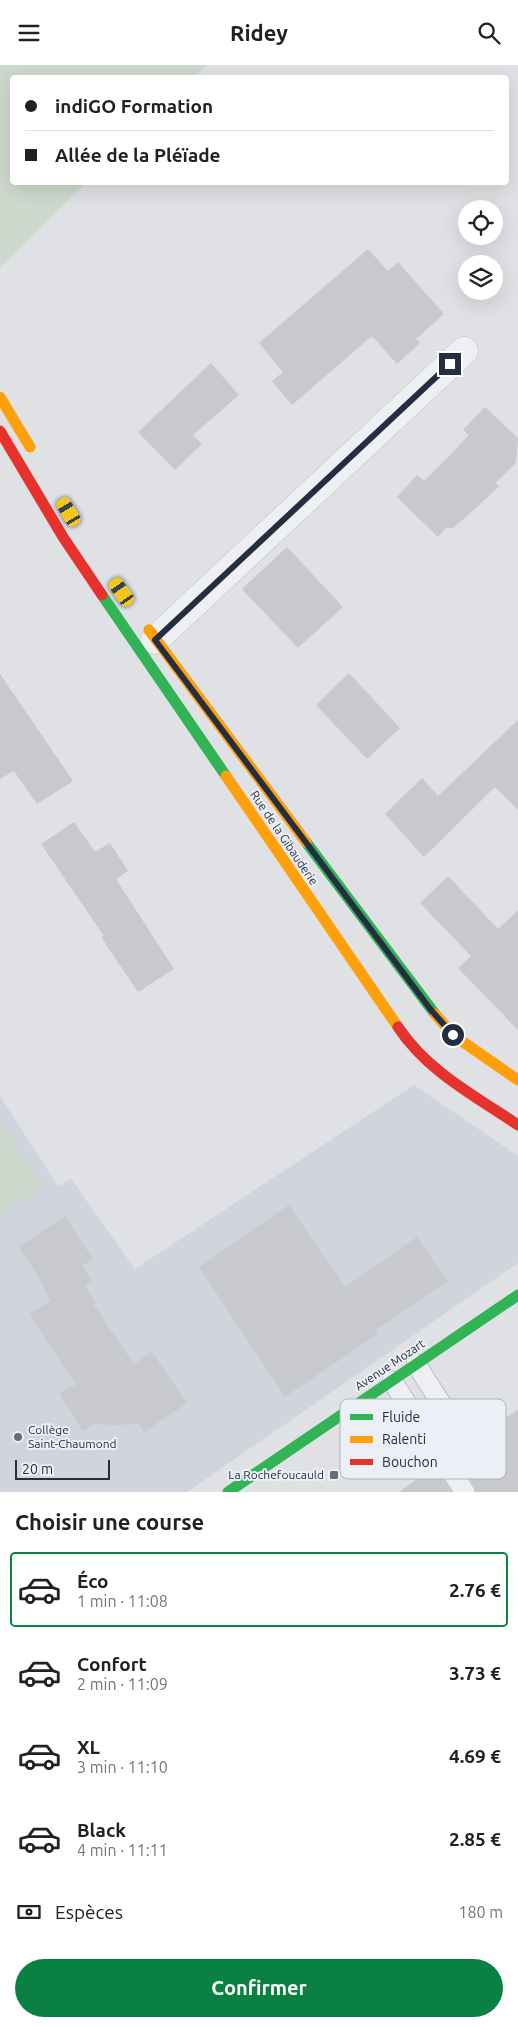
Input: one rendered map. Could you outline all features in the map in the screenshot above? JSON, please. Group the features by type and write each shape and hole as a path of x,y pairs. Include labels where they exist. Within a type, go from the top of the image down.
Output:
{"street":[{"path":"150,632 464,351"},
{"path":"0,397 34,455"},
{"name":"Rue de la Gibauderie","path":"0,431 63,537 403,1035 421,1056 444,1075 518,1125"},
{"name":"Rue de la Gibauderie","path":"150,632 431,1010 453,1035 518,1080"},
{"name":"Avenue Mozart","path":"365,1399 518,1295"},
{"name":"Avenue Mozart","path":"228,1492 340,1416"}],"lane":[{"path":"416,1364 438,1399"},
{"path":"392,1381 404,1399"},
{"path":"456,1479 465,1492"}],"shaded area":[{"path":"0,65 207,65 196,75 10,75 10,185 84,185 0,267"},
{"path":"414,1085 518,1156 518,1263 187,1492 0,1492 0,1096 58,1186 71,1179 135,1269"},
{"path":"0,1120 44,1187 0,1215"}],"building":[{"path":"368,249 388,271 398,262 444,314 416,339 420,343 397,364 372,336 292,405 272,381 283,372 259,343"},
{"path":"211,363 239,395 193,435 202,444 175,470 138,432"},
{"path":"485,407 518,438 516,463 495,483 499,486 475,509 453,528 446,528 438,537 397,497 417,475 424,481 447,458 469,435 463,430"},
{"path":"287,547 343,607 298,648 242,589"},
{"path":"349,673 400,728 367,759 316,705"},
{"path":"0,674 73,781 37,804 14,771 0,779"},
{"path":"518,720 518,810 495,787 424,857 385,814 422,778 438,796"},
{"path":"74,822 95,852 110,843 128,871 116,879 174,969 138,992 101,937 104,936 41,844"},
{"path":"448,876 498,929 518,910 518,1030 458,968 471,956 420,903"},
{"path":"289,1205 345,1287 417,1237 448,1281 376,1330 379,1333 285,1397 199,1267"},
{"path":"65,1216 93,1259 82,1266 92,1281 85,1286 96,1302 93,1304 134,1364 152,1352 187,1403 144,1432 138,1423 119,1425 93,1424 83,1431 59,1394 76,1384 29,1314 50,1301 40,1279 19,1247"},
{"path":"518,1410 518,1492 476,1492 469,1479 506,1479 506,1418"},
{"path":"417,1479 444,1479 452,1492 399,1492"}],"traffic: fast":[{"path":"102,595 226,776"},
{"path":"306,842 435,1014"},
{"path":"365,1399 518,1295"},
{"path":"228,1492 340,1416"}],"traffic: slow":[{"path":"0,397 30,447"},
{"path":"149,630 306,842"},
{"path":"226,776 398,1027"},
{"path":"435,1014 453,1035 518,1080"}],"traffic: jam":[{"path":"0,431 63,537 102,595"},
{"path":"398,1027 410,1043 437,1070 518,1125"}],"place":[{"name":"Collège Saint-Chaumond","path":"18,1437"},
{"name":"La Rochefoucauld","path":"334,1475"}],"route":[{"path":"450,364 155,640 431,1010 453,1035"}]}
